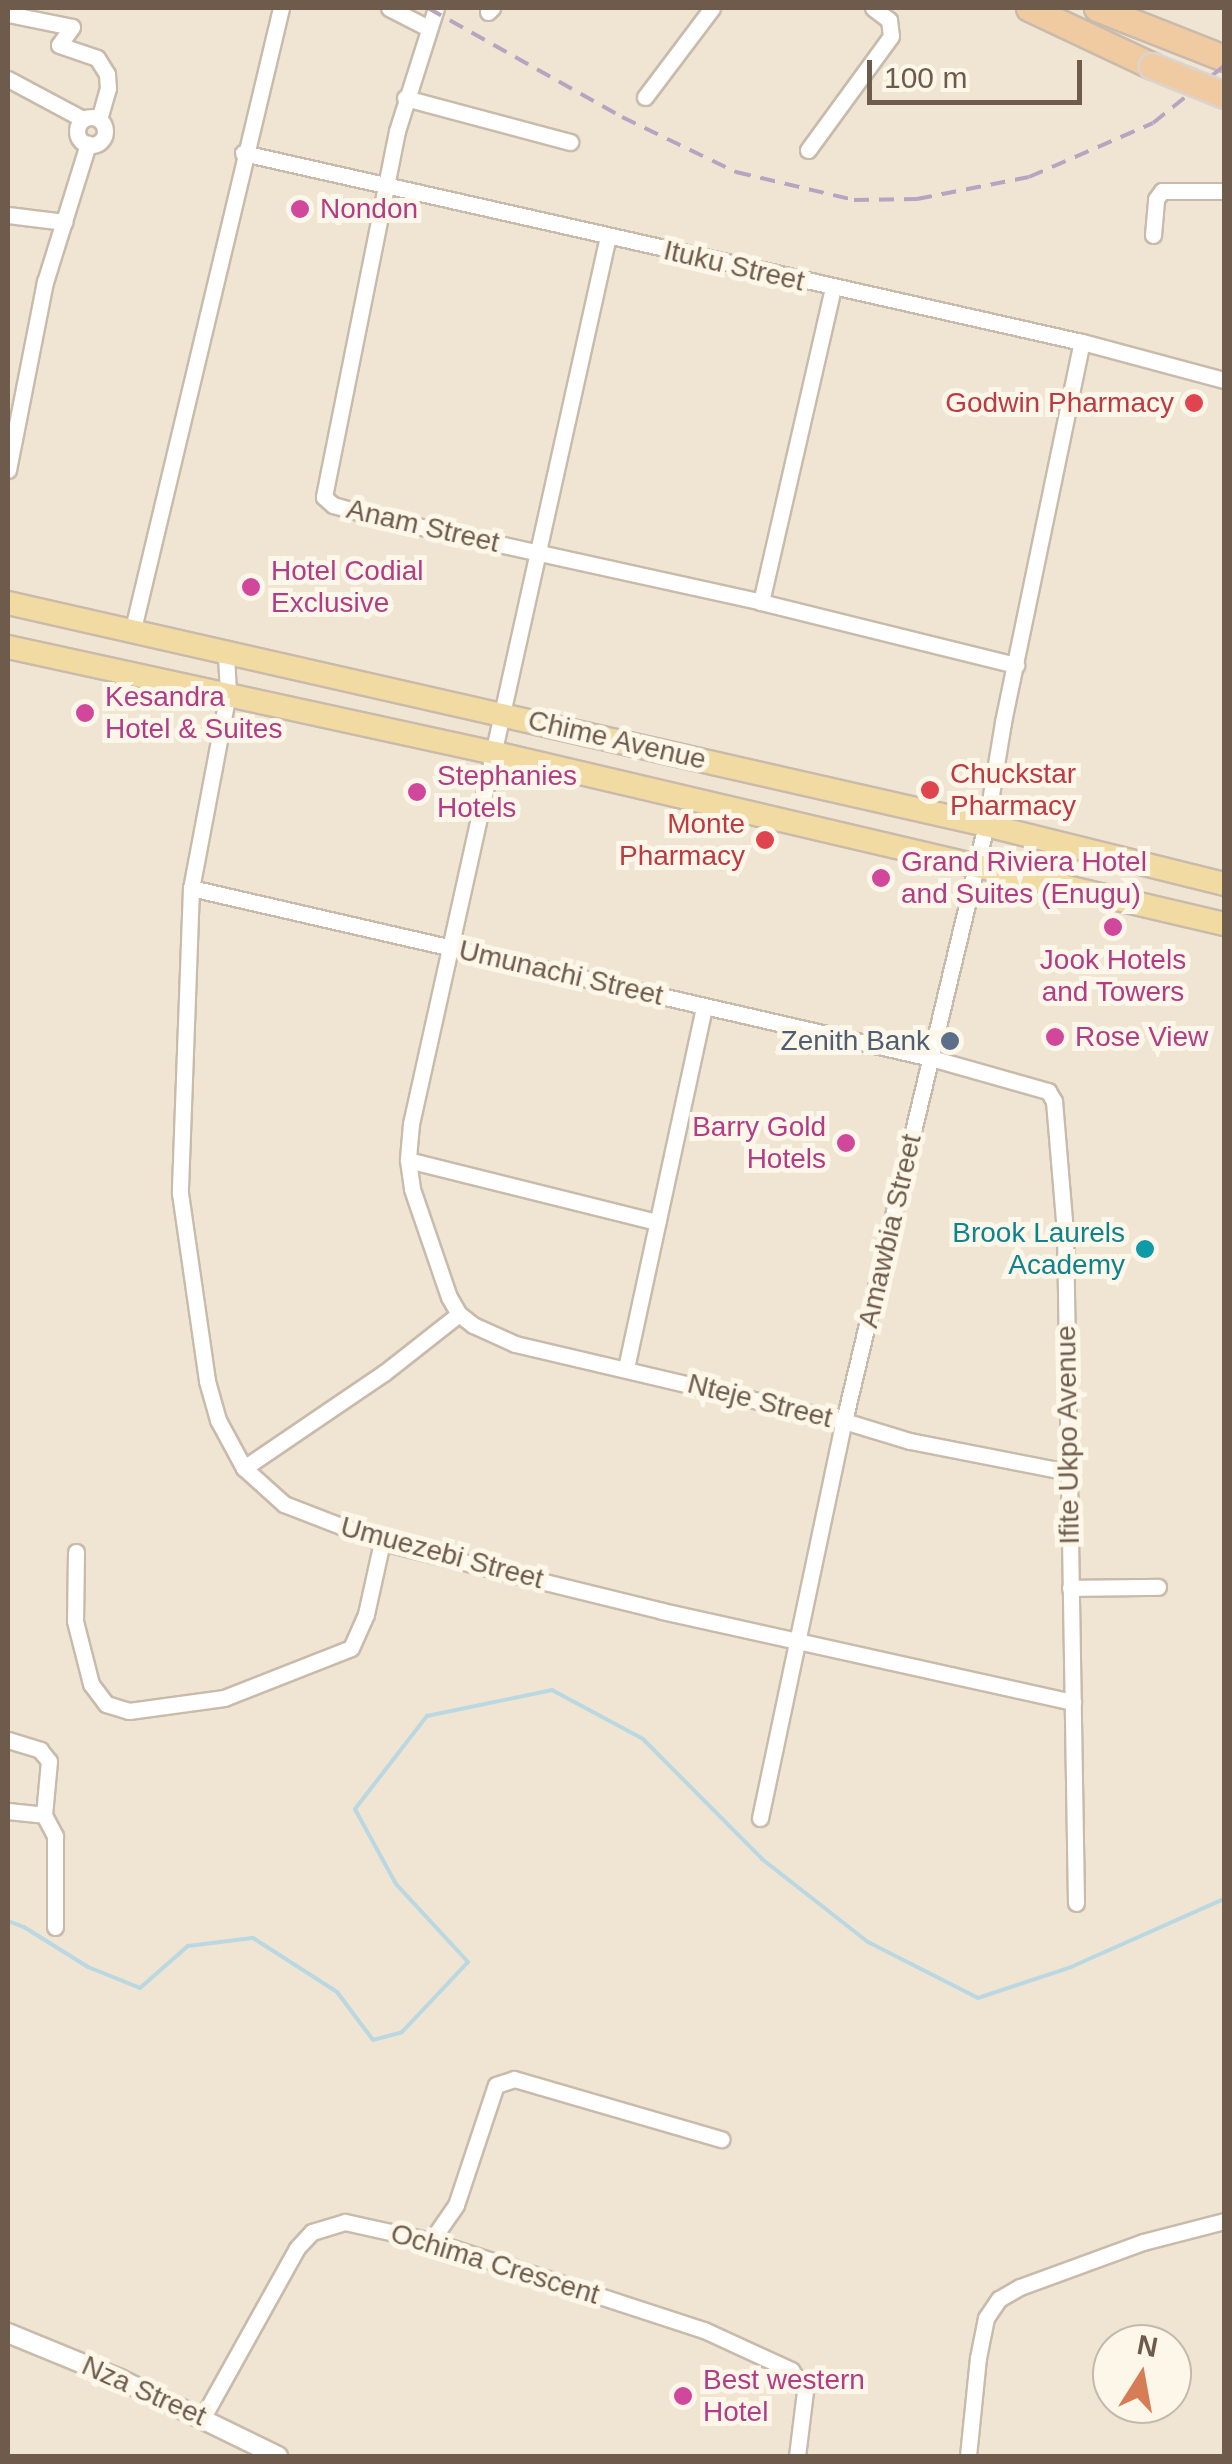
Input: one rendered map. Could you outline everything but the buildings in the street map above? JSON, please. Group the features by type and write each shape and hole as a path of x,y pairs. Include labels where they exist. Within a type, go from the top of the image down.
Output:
{"highway":[{"path":"1029,8 1224,95"},
{"path":"1097,8 1224,58"}],"main road":[{"name":"Chime Avenue","path":"8,603 986,825 1224,884"},
{"name":"Chime Avenue","path":"8,647 494,753 1224,924"}],"street":[{"path":"132,633 243,153 281,8"},
{"path":"389,8 428,28"},
{"name":"Anam Street","path":"436,8 405,98 324,497 333,505 376,517 762,602 1016,665"},
{"path":"645,98 712,8"},
{"path":"808,150 890,36 889,20 873,8"},
{"path":"8,14 72,27 60,45 97,58 107,74 108,88 91,119"},
{"path":"8,79 91,119 105,134 99,142 88,144 52,256 8,470"},
{"path":"405,98 570,142"},
{"name":"Ituku Street","path":"243,153 1082,342 1224,380"},
{"path":"1153,236 1156,199 1162,191 1224,191"},
{"path":"8,215 65,222"},
{"path":"244,1468 384,1372 459,1314 412,1190 408,1160 411,1124 608,236"},
{"path":"762,602 833,288"},
{"name":"Amawbia Street","path":"760,1818 844,1421 986,825 1082,342"},
{"name":"Umuezebi Street","path":"226,655 228,694 190,888 180,1194 207,1381 218,1420 244,1468 284,1504 382,1542 662,1611 801,1638 1073,1702"},
{"name":"Umunachi Street","path":"190,888 931,1058"},
{"path":"626,1368 704,1008"},
{"name":"Ifite Ukpo Avenue","path":"931,1058 1036,1085 1054,1101 1066,1232 1076,1903"},
{"path":"408,1160 657,1222"},
{"name":"Nteje Street","path":"459,1314 515,1344 844,1421 910,1441 1068,1472"},
{"path":"76,1552 75,1621 91,1684 106,1704 130,1711 224,1698 350,1648 370,1602 382,1542"},
{"path":"1070,1588 1158,1586"},
{"path":"8,1740 46,1754 50,1770 44,1815 55,1836 54,1927"},
{"path":"8,1811 44,1815"},
{"path":"431,2241 456,2205 496,2085 514,2078 722,2140"},
{"path":"968,2456 978,2358 986,2318 998,2299 1112,2253 1224,2221"},
{"name":"Ochima Crescent","path":"203,2417 297,2248 312,2232 327,2224 364,2223 704,2330 790,2370 805,2390 797,2456"},
{"name":"Nza Street","path":"8,2333 203,2417 278,2456"}],"shaded area":[{"path":"8,8 1224,8 1224,2456 8,2456"}],"waterway":[{"path":"8,1921 88,1967 140,1988 188,1946 253,1938 337,1992 373,2040 402,2032 468,1962 396,1884 355,1809 427,1716 552,1690 643,1739 762,1859 868,1942 978,1998 1071,1967 1224,1899"}],"railway":[{"path":"428,8 622,117 736,172 854,200 917,199 1029,177 1153,123 1224,66"}],"place":[{"name":"Nondon","path":"300,209"},
{"name":"Godwin Pharmacy","path":"1194,403"},
{"name":"Hotel Codial Exclusive","path":"251,587"},
{"name":"Kesandra Hotel & Suites","path":"85,713"},
{"name":"Chuckstar Pharmacy","path":"930,790"},
{"name":"Stephanies Hotels","path":"417,792"},
{"name":"Monte Pharmacy","path":"765,840"},
{"name":"Grand Riviera Hotel and Suites (Enugu)","path":"881,878"},
{"name":"Jook Hotels and Towers","path":"1113,927"},
{"name":"Rose View","path":"1055,1037"},
{"name":"Zenith Bank","path":"950,1041"},
{"name":"Barry Gold Hotels","path":"846,1143"},
{"name":"Brook Laurels Academy","path":"1145,1249"},
{"name":"Best western Hotel","path":"683,2396"}]}
